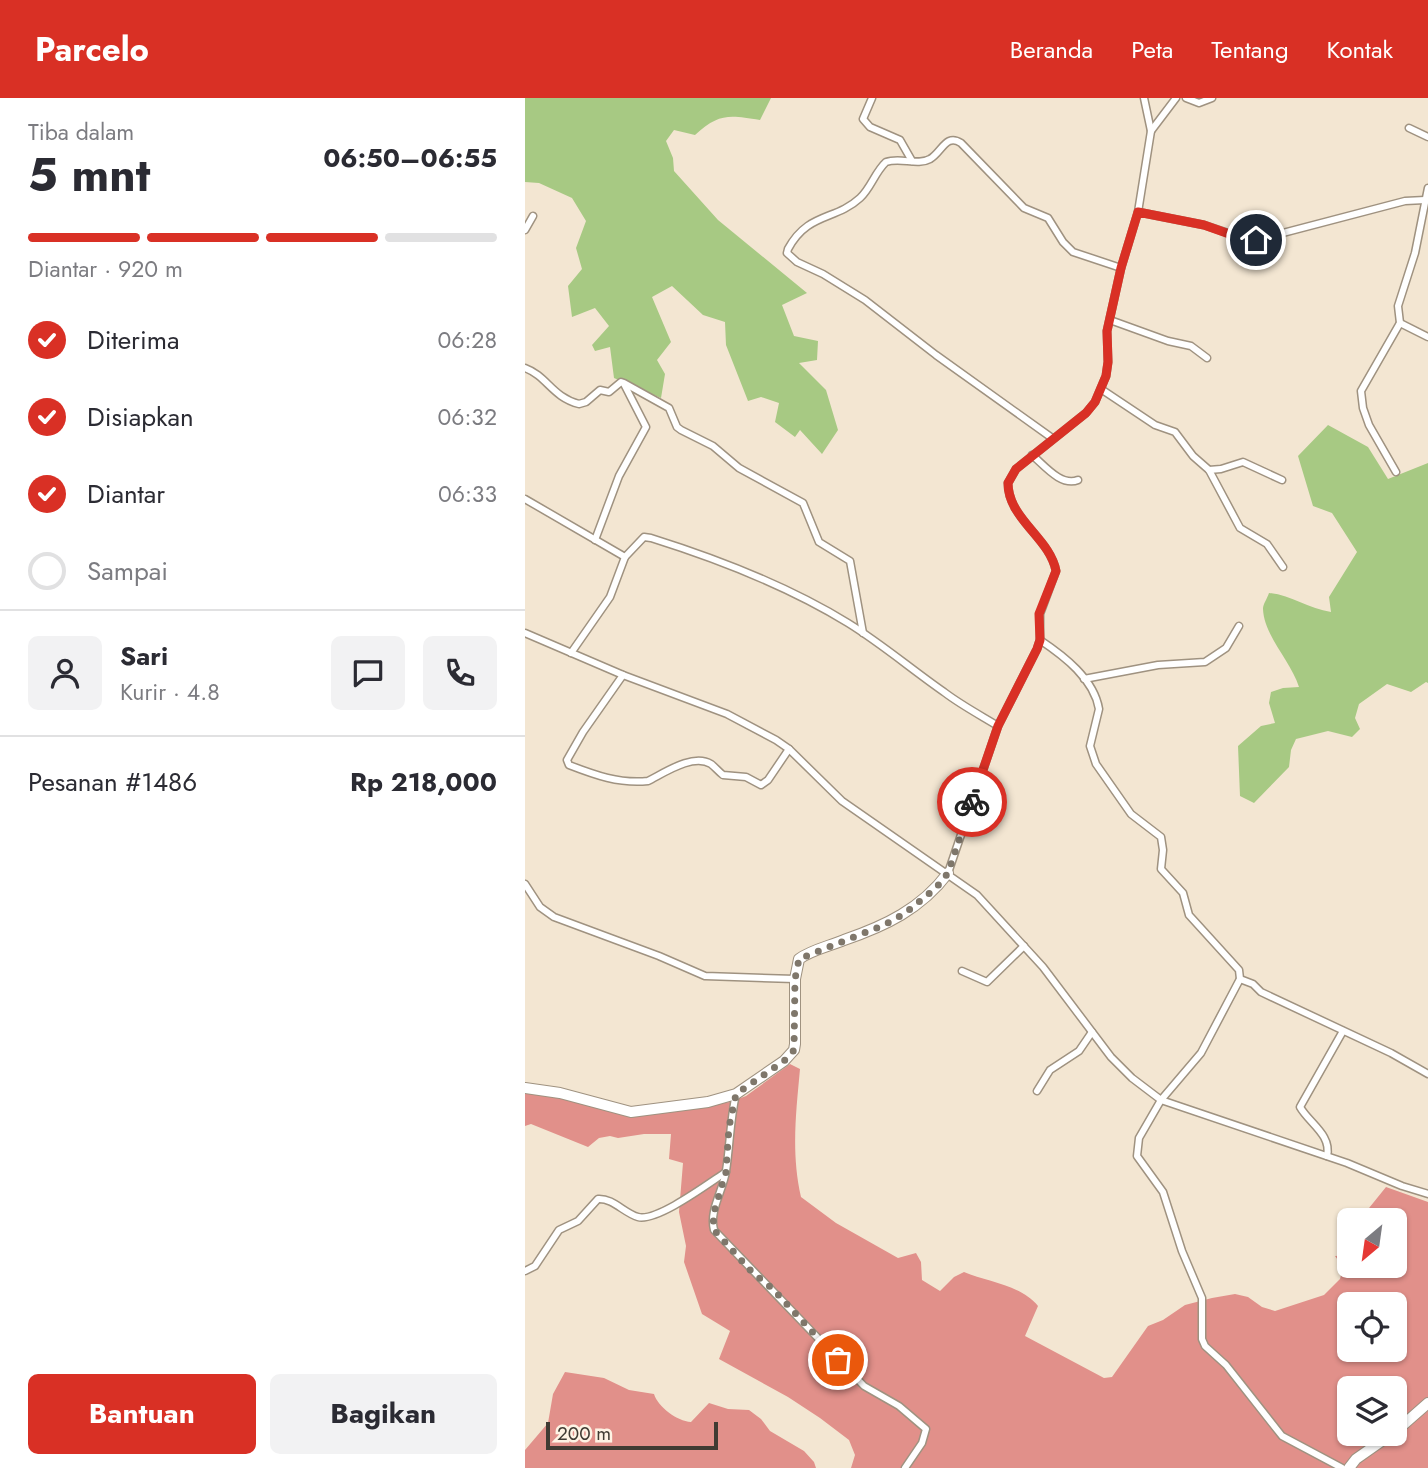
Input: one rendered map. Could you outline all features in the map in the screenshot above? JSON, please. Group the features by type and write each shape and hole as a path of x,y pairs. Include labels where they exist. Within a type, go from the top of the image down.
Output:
{"street":[{"path":"872,98 863,114 866,124 899,140 912,161"},
{"path":"525,1088 560,1093 631,1112 708,1102 736,1094 784,1061 794,1050 795,979 799,959 884,925 904,914 936,888 948,873 998,726 1040,640 1039,614 1055,580 1055,563 1022,517 1008,490 1011,477 1032,455 1086,413 1101,389 1108,362 1110,320 1121,268 1138,212 1151,131 1144,98"},
{"path":"1151,131 1176,98"},
{"path":"1186,98 1199,103 1212,98"},
{"path":"1409,128 1428,137"},
{"path":"1052,438 845,286 789,256 788,249 804,227 861,198 886,162 896,159 923,162 947,141 958,140 1024,208 1048,218 1063,243 1073,253 1121,268"},
{"path":"1396,472 1369,425 1361,398 1364,385 1400,323 1398,306 1415,253 1428,188"},
{"path":"1138,212 1204,225 1252,241 1405,201 1425,200"},
{"path":"525,230 533,216"},
{"path":"1110,320 1168,341 1191,346 1207,358"},
{"path":"1400,323 1428,337"},
{"path":"525,368 541,376 552,391 579,404 586,402 600,390 610,392 621,382 624,383 669,408 681,430 713,446 739,468 803,503 819,542 850,561 863,634"},
{"path":"595,540 619,476 646,427 624,383"},
{"path":"1101,389 1155,425 1175,432 1193,456 1209,470 1240,528 1267,544 1283,567"},
{"path":"1032,455 1065,481 1072,483 1078,480"},
{"path":"1209,470 1243,462 1282,480"},
{"path":"525,499 625,557"},
{"path":"571,653 610,597 625,557 644,537 701,554 801,597 897,656 945,694 998,726"},
{"path":"1084,679 1157,665 1205,662 1226,648 1238,626"},
{"path":"525,633 623,675 744,721 789,749 842,801 977,895 1043,967 1119,1066 1161,1100 1327,1156 1428,1194"},
{"path":"1040,640 1061,654 1084,679 1099,709 1090,746 1095,764 1131,814 1161,837 1161,869 1183,893 1189,915 1236,965 1240,979 1201,1053 1161,1100 1139,1138 1136,1150 1145,1170 1163,1192 1182,1251 1202,1298 1202,1339 1205,1346 1226,1365 1282,1436 1342,1468"},
{"path":"623,675 566,760 569,765 608,780 641,782 700,760 713,765 723,775 746,777 761,785 767,782 789,749"},
{"path":"525,884 540,907 554,917 705,976 795,979"},
{"path":"962,971 987,982 1024,946"},
{"path":"1240,979 1253,984 1261,992 1391,1053 1428,1074"},
{"path":"1327,1156 1327,1140 1300,1107 1343,1031"},
{"path":"1037,1091 1049,1070 1079,1051 1092,1032"},
{"path":"736,1094 729,1127 726,1172 713,1215 714,1230 864,1386 923,1424 926,1429 925,1437 905,1468"},
{"path":"525,1261 529,1270 559,1230 578,1221 598,1199 645,1218 726,1172"},
{"path":"1407,1422 1428,1403"},
{"path":"1349,1468 1356,1459 1375,1446"}],"shaded area":[{"path":"525,98 771,98 760,120 725,117 695,135 674,130 666,141 673,158 674,171 718,220 807,293 782,305 794,336 818,341 817,360 799,363 826,390 838,430 822,454 800,430 795,437 775,422 779,403 761,397 748,401 726,345 725,322 703,315 672,286 652,297 671,342 657,360 665,374 661,398 614,378 610,347 595,351 592,345 609,326 595,308 572,317 568,286 582,269 576,248 586,221 572,198 539,183 525,182"},
{"path":"1328,425 1368,447 1388,479 1428,463 1428,683 1411,692 1387,684 1359,704 1355,718 1360,729 1352,737 1328,731 1296,739 1291,750 1289,767 1254,803 1240,796 1238,746 1261,726 1275,723 1269,703 1271,692 1299,687 1268,629 1264,603 1269,593 1331,612 1329,597 1357,552 1332,513 1313,506 1298,456"},
{"path":"790,1064 800,1069 795,1149 801,1197 836,1223 898,1258 916,1253 921,1262 922,1280 940,1291 954,1277 964,1272 1023,1293 1038,1306 1025,1336 1104,1378 1112,1377 1148,1326 1163,1320 1185,1305 1235,1294 1248,1297 1262,1307 1275,1311 1324,1295 1340,1278 1407,1278 1407,1208 1369,1208 1386,1187 1428,1202 1428,1468 851,1468 855,1455 849,1440 788,1397 719,1359 730,1331 702,1314 684,1262 686,1246 679,1212 683,1163 669,1159 671,1134 618,1138 610,1136 599,1138 588,1147 531,1124 525,1126 525,1092 560,1096 630,1114 730,1102 746,1096"},
{"path":"565,1372 604,1378 629,1390 654,1394 664,1408 686,1421 691,1422 709,1403 728,1409 749,1410 761,1419 770,1431 804,1451 816,1468 525,1468 525,1450 548,1423 553,1394"}],"way so far":[{"path":"838,1360 714,1230 713,1215 726,1172 733,1106 736,1094 784,1061 794,1050 795,979 799,959 884,925 924,899 948,873 972,802"}],"route":[{"path":"972,802 998,726 1037,649 1040,640 1039,614 1055,580 1055,563 1012,501 1008,483 1016,469 1086,413 1095,402 1106,376 1107,331 1121,268 1138,212 1204,225 1246,240 1256,240"}]}
